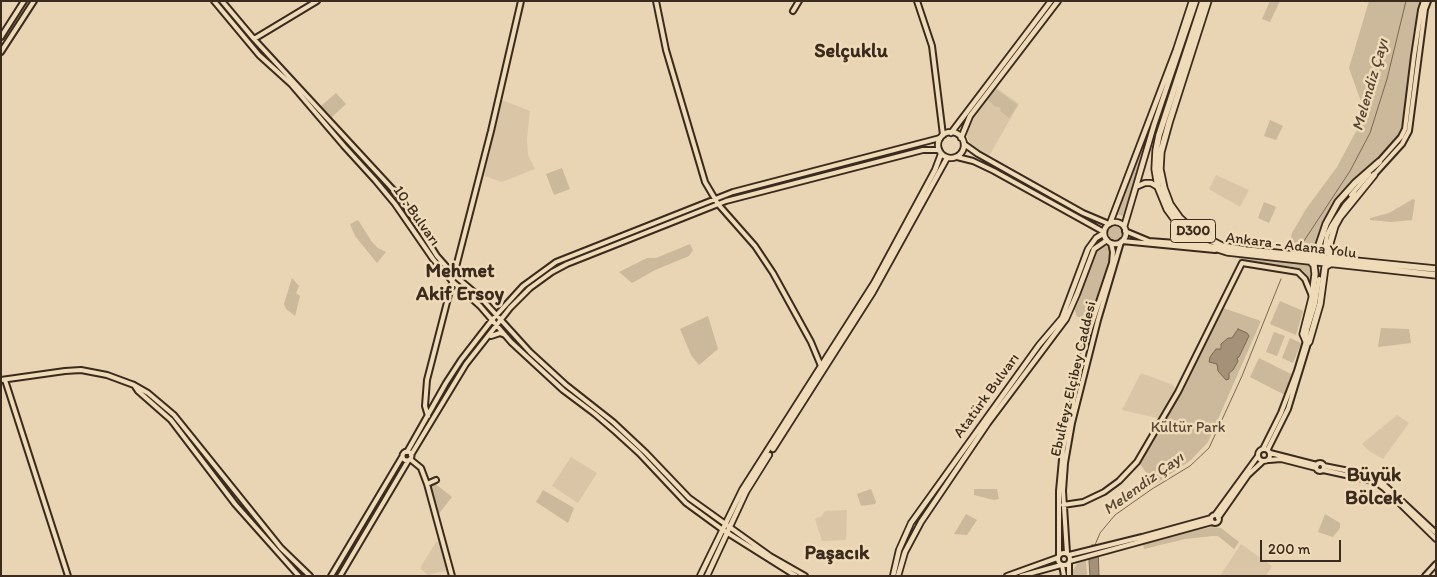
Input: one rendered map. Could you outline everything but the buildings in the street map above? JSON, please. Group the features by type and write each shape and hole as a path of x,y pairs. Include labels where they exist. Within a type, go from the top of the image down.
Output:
{"highway":[{"name":"Ankara - Adana Yolu","path":"1202,1 1159,135 1155,160 1158,187 1167,209 1178,224 1185,232 1205,245 1220,251 1310,259 1335,259 1436,269"},
{"name":"Ankara - Adana Yolu","path":"1208,1 1164,136 1161,152 1161,176 1170,204 1180,218 1195,232 1222,246 1310,259 1330,264 1436,275"},
{"path":"1308,342 1320,304 1320,277 1310,259 1318,248 1326,224 1338,202 1355,183 1379,162"},
{"path":"1335,259 1328,250 1335,226 1340,217 1374,176"},
{"path":"1308,342 1303,334 1312,298 1320,277 1330,264"}],"main road":[{"path":"1,37 24,1"},
{"path":"1,52 34,1"},
{"name":"10. Bulvarı","path":"214,1 259,54 291,84 376,180 433,259 452,281 480,306 506,335 563,390 595,414 639,453 686,503 725,532 796,576"},
{"name":"10. Bulvarı","path":"222,1 254,39 398,196 437,256 453,274 502,320 510,331 566,386 613,422 646,453 688,498 770,556 805,576"},
{"path":"254,39 317,1"},
{"path":"428,416 425,406 428,380 521,1"},
{"path":"656,1 666,50 701,171 714,199 754,246 773,273 811,342 821,366"},
{"path":"793,11 799,1"},
{"path":"727,526 746,492 873,292 935,170 940,152 938,143 942,137 932,46 917,1"},
{"path":"331,576 461,360 492,320 523,286 556,262 733,192 942,137 951,133 1051,1"},
{"path":"961,138 970,116 1058,1"},
{"path":"1104,232 1110,224 1176,50 1192,1"},
{"path":"340,576 459,374 510,308 537,281 567,264 718,204 754,192 923,150 940,152 947,158 957,157 973,161 1104,232 1109,242 1117,244 1122,241 1125,236 1125,229 1154,125 1196,1"},
{"path":"1426,1 1409,130 1402,144 1338,215 1327,235 1323,252 1326,234 1336,214 1401,137 1405,129 1421,10 1426,1"},
{"path":"951,133 961,138 964,144 978,154 1083,213 1110,224 1119,223 1140,238 1149,241 1246,250"},
{"path":"957,157 962,153 964,144"},
{"path":"707,576 742,490 884,268 947,158"},
{"path":"1136,187 1145,183 1151,183 1158,187"},
{"name":"Atatürk Bulvarı","path":"893,576 899,550 911,523 1039,344 1062,318 1088,249 1096,238 1104,232"},
{"path":"1122,241 1220,251"},
{"name":"Ebulfeyz Elçibey Caddesi","path":"1068,554 1063,505 1065,463 1072,423 1098,320 1122,241"},
{"name":"Atatürk Bulvarı","path":"898,576 905,552 921,522 988,423 1062,324 1077,294 1094,249 1109,242"},
{"name":"Ebulfeyz Elçibey Caddesi","path":"1058,556 1059,491 1065,440 1086,340 1112,263 1113,252 1109,242"},
{"path":"1063,505 1083,502 1104,492 1137,462 1178,392 1242,263 1298,272 1305,279 1312,298"},
{"path":"510,308 506,318 510,331"},
{"path":"488,337 500,333 506,335"},
{"path":"1269,460 1267,450 1308,342"},
{"path":"68,576 3,380 81,370 108,374 134,386 163,404 174,414 281,548 310,576"},
{"path":"134,386 171,420 235,504 299,576"},
{"path":"1007,576 1058,556 1063,552 1068,554 1100,548 1214,518 1258,456 1258,452 1267,450 1317,466"},
{"path":"407,452 410,458 421,468 427,484 452,576"},
{"path":"1258,456 1263,461"},
{"path":"402,457 405,460 410,458"},
{"path":"1022,576 1214,518 1248,475 1263,461 1269,460 1281,459 1317,466 1321,463 1323,468 1373,481 1384,488 1436,540"},
{"path":"1323,468 1369,476 1380,481 1436,534"},
{"path":"427,484 436,480"},
{"path":"700,576 725,532"},
{"path":"1068,554 1069,576"},
{"path":"1058,556 1058,562 1061,565 1064,576"},
{"path":"1425,576 1436,564"}],"shaded area":[{"path":"994,86 1019,104 989,156 971,146 965,131 972,117"},
{"path":"502,100 530,111 527,139 528,155 535,169 502,182 484,176"},
{"path":"1216,175 1249,190 1240,207 1209,189"},
{"path":"1238,329 1249,336 1237,358 1238,361 1229,373 1229,379 1226,380 1218,371 1217,364 1209,362 1210,357 1216,349 1221,349 1221,344 1228,338 1232,338"},
{"path":"1141,373 1173,385 1175,389 1161,416 1157,418 1122,410"},
{"path":"1397,415 1409,423 1383,459 1369,451 1362,444"},
{"path":"571,457 597,473 578,503 552,486"},
{"path":"847,510 846,540 822,541 815,519 822,516 825,511"},
{"path":"442,541 448,570 428,575 420,568 436,542"},
{"path":"1241,544 1272,566 1266,576 1220,576"},
{"path":"1092,545 1098,545 1099,576 1090,576 1089,561"}],"green space":[{"path":"1270,1 1280,1 1270,22 1262,19"},
{"path":"1369,1 1420,1 1402,132 1356,178 1339,198 1322,224 1316,247 1310,253 1288,250 1292,233 1306,209 1337,167 1362,120 1364,110 1349,68"},
{"path":"994,88 1018,105 1009,118 1000,111 999,107 996,107 987,99"},
{"path":"336,93 346,104 331,118 321,106"},
{"path":"1159,101 1161,101 1144,151 1127,217 1116,214"},
{"path":"1270,120 1283,126 1276,140 1264,136"},
{"path":"562,168 570,189 554,195 546,174"},
{"path":"1413,199 1415,200 1412,220 1391,222 1370,220 1370,218 1389,213"},
{"path":"1264,202 1276,207 1269,223 1258,218"},
{"path":"358,220 372,242 386,252 377,263 355,236 350,224"},
{"path":"1114,225 1122,233 1114,241 1106,233"},
{"path":"1100,243 1116,251 1097,308 1094,313 1085,317 1077,317 1074,308"},
{"path":"690,244 693,250 689,256 655,270 632,283 619,272 647,258 656,258"},
{"path":"1239,257 1307,264 1312,270 1310,284 1304,271 1296,267 1239,261"},
{"path":"292,278 299,286 296,293 300,296 295,316 286,309 284,304"},
{"path":"1280,301 1303,311 1296,335 1270,324"},
{"name":"Kültür Park","path":"1223,308 1261,321 1208,442 1191,460 1154,485 1139,462 1183,386"},
{"path":"708,316 718,349 699,365 691,355 680,329"},
{"path":"1381,328 1409,329 1411,343 1378,347"},
{"path":"1274,332 1285,336 1277,356 1266,352"},
{"path":"1290,338 1301,343 1293,363 1282,358"},
{"path":"1259,358 1291,374 1285,395 1250,377"},
{"path":"424,475 452,497 437,516"},
{"path":"871,489 875,504 861,506 857,494"},
{"path":"974,489 997,489 999,499 994,500 974,495"},
{"path":"543,490 574,508 568,523 536,502"},
{"path":"966,514 977,520 967,535 954,534"},
{"path":"1325,514 1340,523 1340,528 1333,537 1318,532"},
{"path":"1211,527 1221,528 1239,542 1234,549 1218,536 1213,536 1185,539 1144,549 1143,543"},
{"path":"1086,560 1087,576 1073,576 1073,570 1078,562"}],"waterway":[{"name":"Melendiz Çayı","path":"1300,247 1350,171 1370,133 1387,79 1406,1"},
{"name":"Melendiz Çayı","path":"1095,545 1100,533 1115,515 1152,489 1190,466 1209,448 1242,376 1281,279"}],"tunnel":[{"path":"1319,279 1321,252"}],"district":[{"name":"Selçuklu","path":"851,52"},
{"name":"Mehmet Akif Ersoy","path":"460,284"},
{"name":"Büyük Bölcek","path":"1374,488"},
{"name":"Paşacık","path":"837,554"}]}
